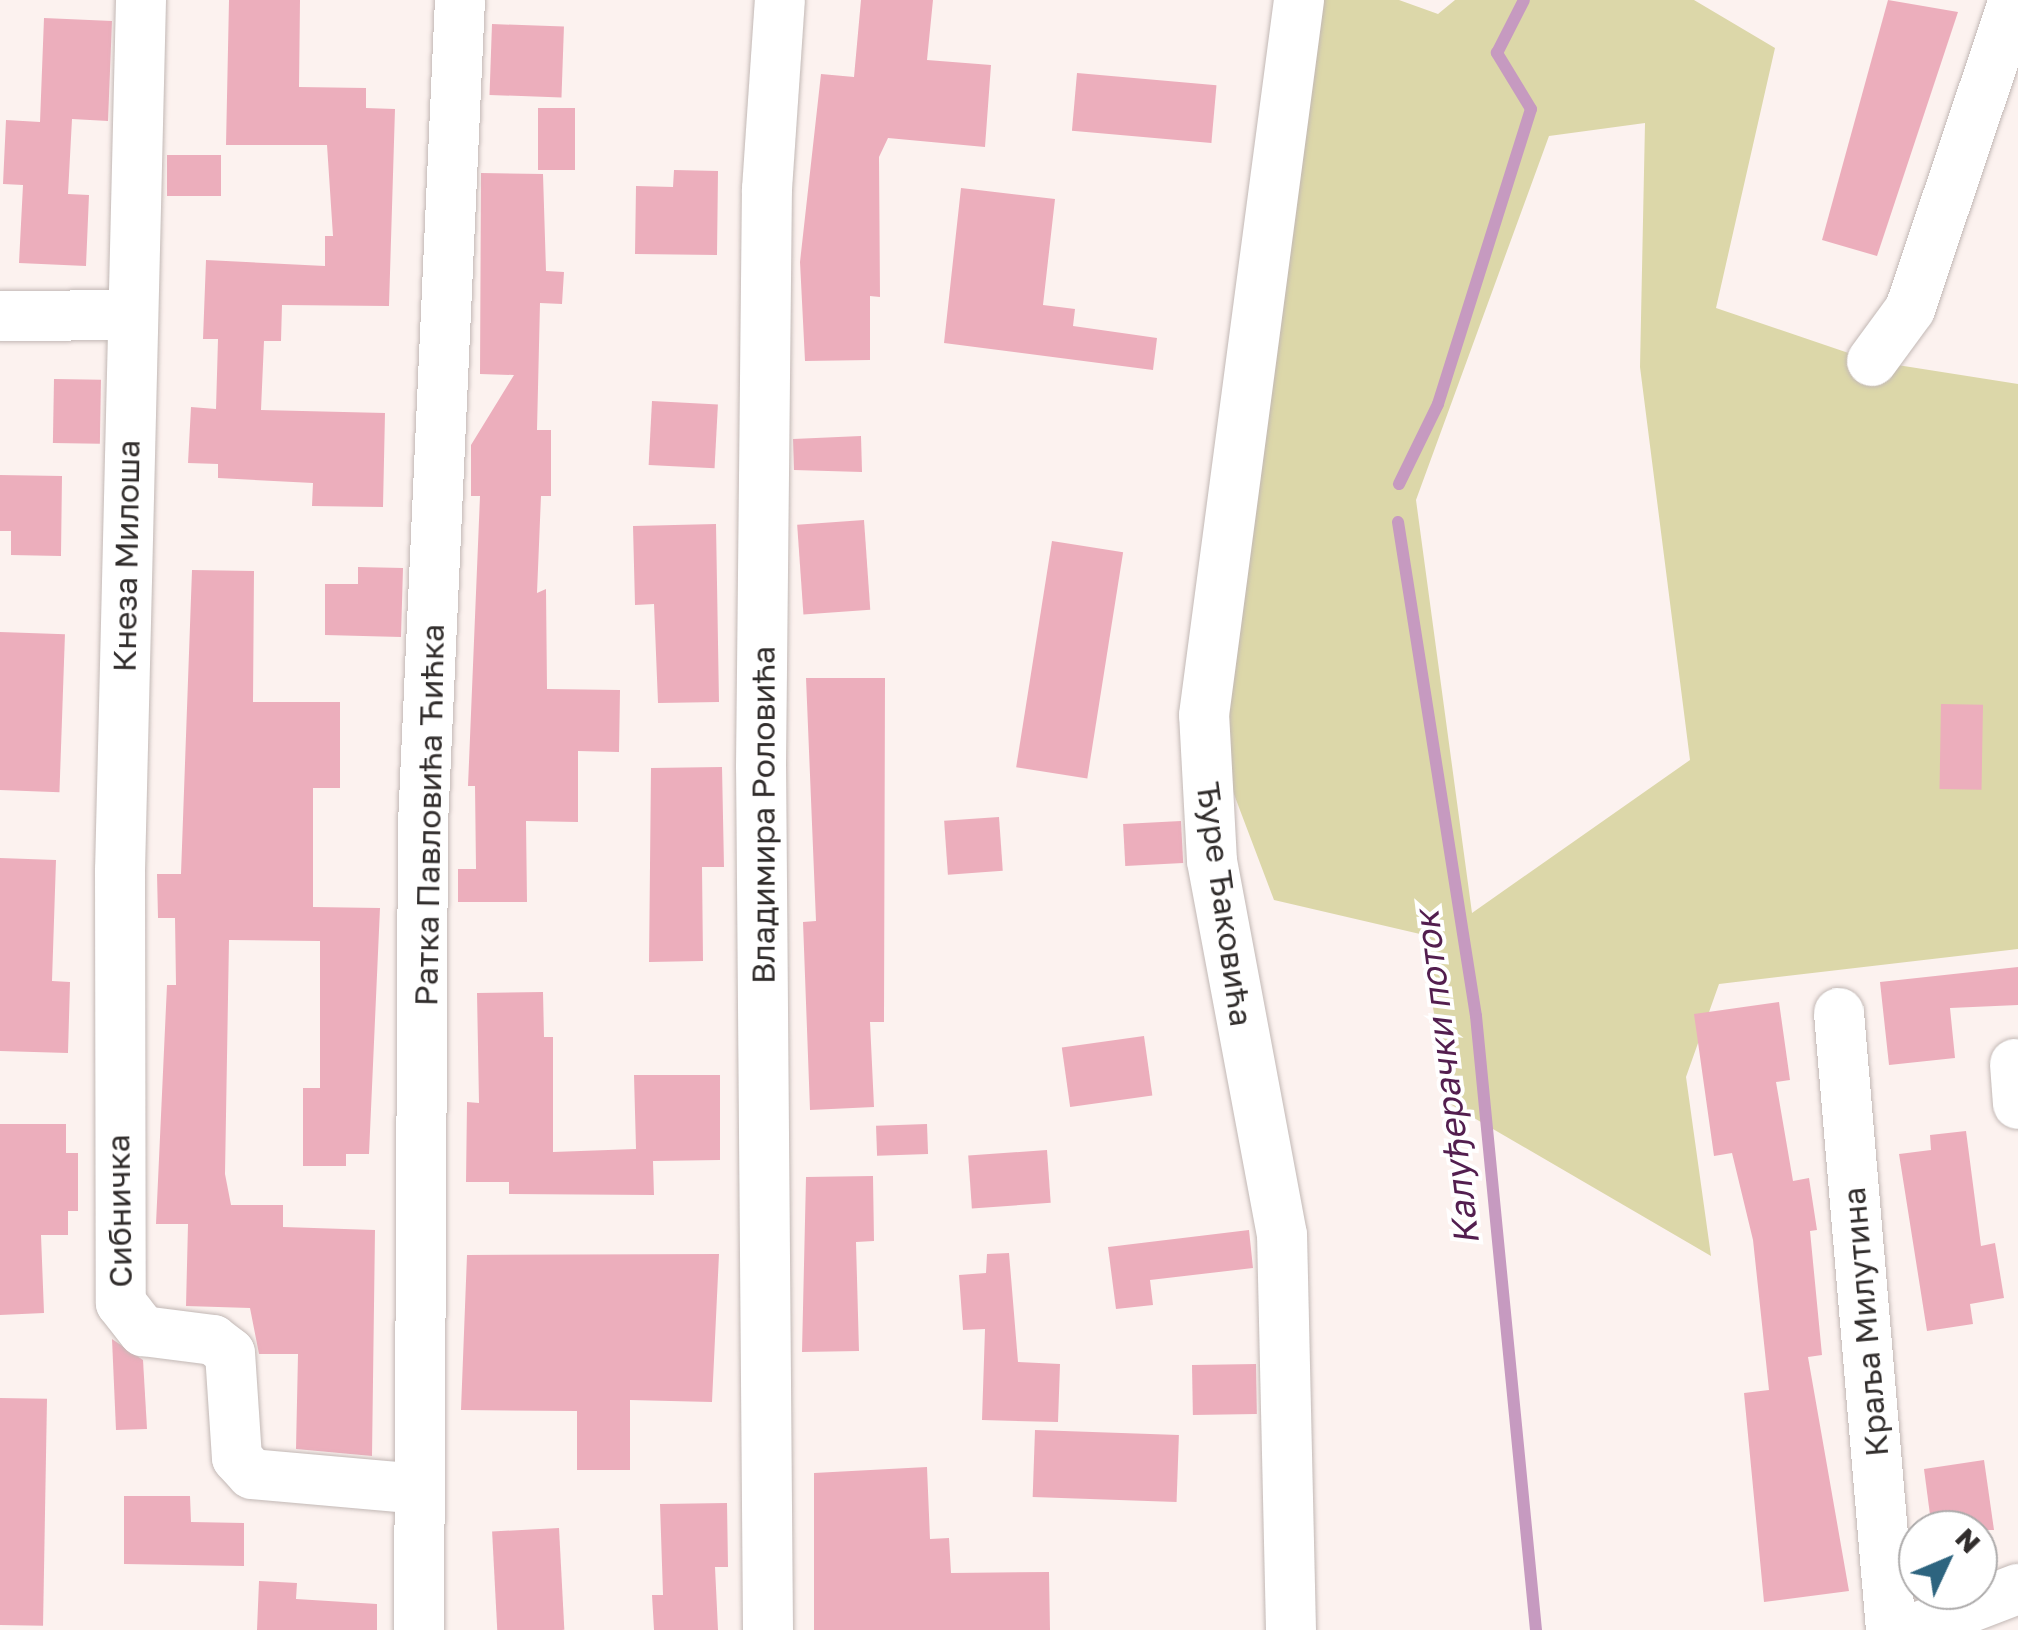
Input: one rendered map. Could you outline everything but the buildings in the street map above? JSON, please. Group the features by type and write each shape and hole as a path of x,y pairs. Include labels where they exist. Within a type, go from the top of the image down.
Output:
{"street":[{"name":"Кнеза Милоша","path":"117,1112 128,314 141,0"},
{"name":"Ратка Павловића Ћићка","path":"418,1630 423,824 460,0"},
{"name":"Владимира Роловића","path":"768,1630 760,767 768,190 780,0"},
{"name":"Ђуре Ђаковића","path":"1292,1630 1282,1235 1212,861 1204,716 1299,0"},
{"path":"1872,360 1910,309 2014,0"},
{"path":"0,316 128,314"},
{"name":"Краља Милутина","path":"1839,1013 1891,1630"},
{"name":"Сибничка","path":"117,1112 124,1314 143,1331 213,1340 230,1353 242,1468 263,1479 419,1489"},
{"path":"1911,1630 2018,1588"}],"shaded area":[{"path":"1299,0 1399,0 1438,14 1455,0 1694,0 1775,48 1716,308 1872,361 2018,384 2018,949 1719,984 1686,1077 1711,1256 1450,1104 1420,934 1274,900 1204,715","holes":["1645,123 1640,367 1690,760 1472,913 1416,500 1549,136"]}],"waterway":[{"name":"Калуђерачки поток","path":"1399,484 1438,404 1531,109 1497,53 1524,0"},
{"name":"Калуђерачки поток","path":"1398,522 1476,1016 1536,1630"}]}
